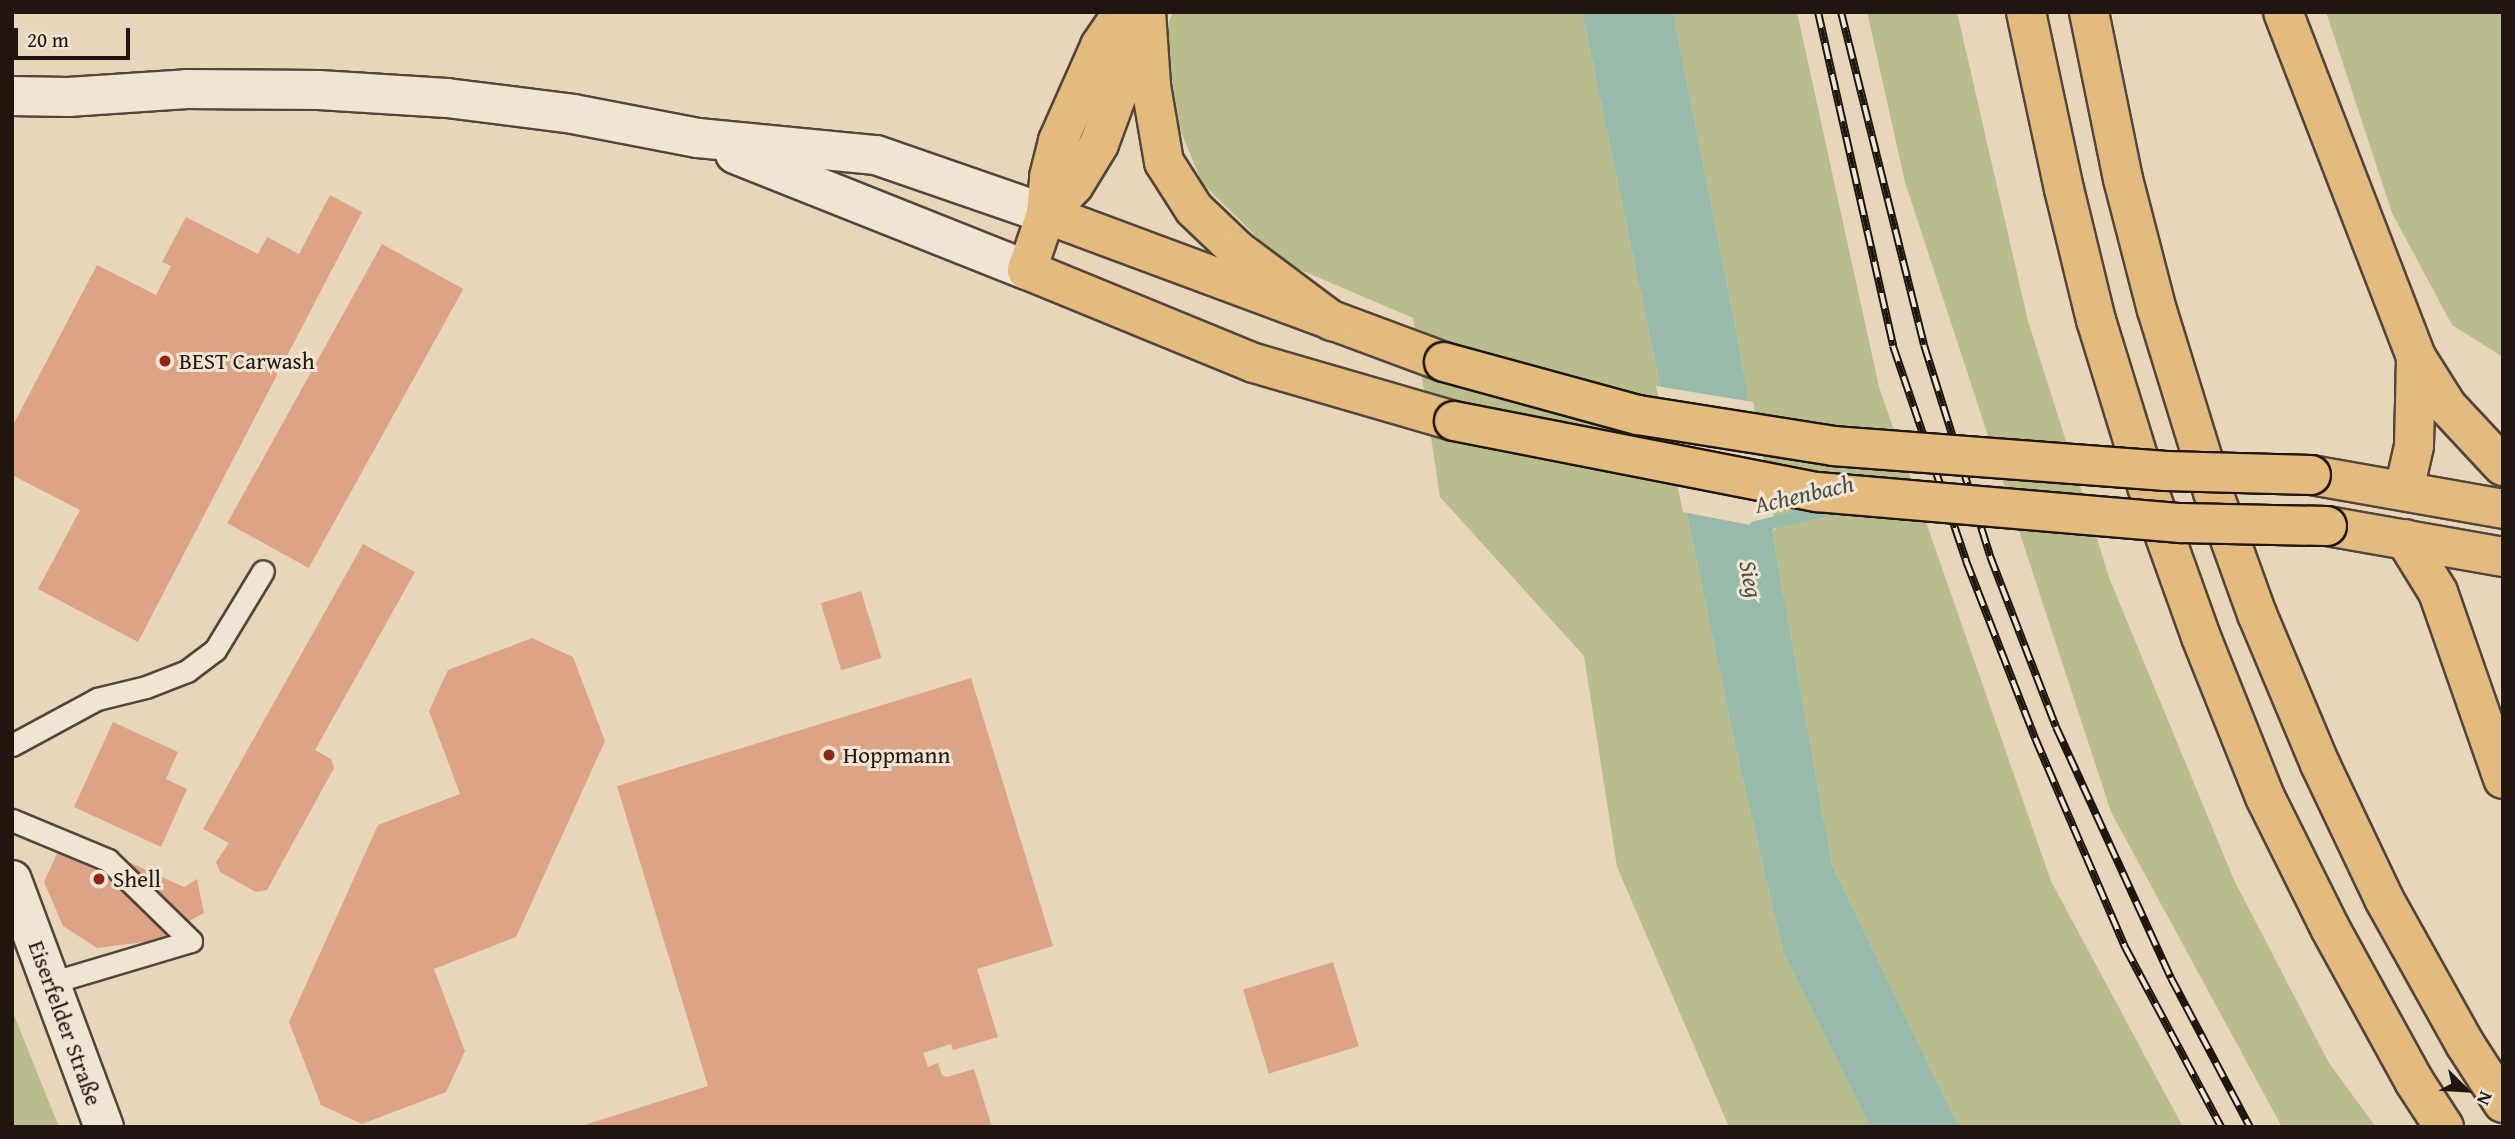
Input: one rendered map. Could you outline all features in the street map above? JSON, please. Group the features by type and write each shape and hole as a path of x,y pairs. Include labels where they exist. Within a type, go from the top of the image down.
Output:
{"main road":[{"path":"1027,270 1046,214 1049,177 1058,141 1100,46 1122,12"},
{"path":"1046,214 1074,185 1099,144 1117,94 1136,12"},
{"path":"1146,12 1151,86 1164,162 1194,209 1237,250 1332,321"},
{"path":"2026,12 2064,189 2096,320 2147,486 2201,638 2265,797 2330,929 2414,1081 2444,1127"},
{"path":"2089,12 2123,178 2157,310 2213,492 2258,614 2320,764 2384,899 2465,1044 2503,1103"},
{"path":"2283,12 2416,357 2446,406 2503,466"},
{"path":"12,96 68,97 187,89 319,90 447,98 573,114 698,138 876,155 1046,214 1444,362 1638,415 1833,446 2166,471 2311,475 2503,509"},
{"path":"12,106 68,97"},
{"path":"12,120 68,97"},
{"path":"698,138 1254,363 1454,421 1817,492 2181,523 2327,526 2503,558"},
{"path":"2416,357 2414,446 2403,490 2404,539 2438,592 2503,779"},
{"name":"Eiserfelder Straße","path":"12,880 104,1127"}],"lane":[{"path":"12,745 97,699 146,687 187,671 215,650 263,571"},
{"path":"12,820 108,860 191,941 50,984"}],"green space":[{"path":"1173,12 1582,12 1736,750 1783,952 1870,1127 1729,1127 1617,867 1584,656 1440,497 1413,318 1282,262 1202,183 1169,103 1168,24"},
{"path":"1673,12 1797,12 1879,387 2051,881 2183,1127 1959,1127 1832,865 1737,334"},
{"path":"1867,12 1957,12 2028,321 2110,580 2234,880 2329,1063 2376,1127 2282,1127 2111,812 1905,182"},
{"path":"2326,12 2503,12 2503,357 2452,325 2392,213"},
{"path":"12,1010 59,1127 12,1127"}],"water":[{"name":"Sieg","path":"1582,12 1673,12 1737,334 1832,865 1959,1127 1870,1127 1783,952 1736,750"}],"pier":[{"path":"1656,386 1753,402 1776,530 1683,512"}],"building":[{"name":"BEST Carwash","path":"330,195 362,212 138,642 38,589 80,510 12,475 12,427 97,265 156,295 171,266 162,262 186,217 258,254 267,237 299,254"},
{"path":"382,244 463,289 309,568 227,523"},
{"path":"363,544 415,572 315,750 331,759 334,768 267,890 256,892 220,872 216,862 229,843 203,829"},
{"path":"861,591 881,658 841,670 821,603"},
{"path":"532,638 573,657 605,741 516,937 434,969 465,1051 446,1092 362,1124 321,1105 289,1022 378,825 460,794 429,711 448,670"},
{"path":"971,678 1053,946 977,969 998,1037 953,1050 951,1044 923,1053 928,1067 938,1063 942,1075 947,1077 974,1069 992,1127 578,1127 708,1086 617,786"},
{"path":"113,722 178,752 166,779 187,789 161,847 74,807"},
{"path":"66,834 184,887 197,879 204,913 189,921 193,936 97,948 63,926 44,882"},
{"path":"1333,962 1359,1046 1269,1074 1243,989"}],"waterway":[{"name":"Achenbach","path":"1755,527 1836,508"}],"railway":[{"path":"1818,12 1893,346 1966,561 2035,738 2125,947 2221,1127"},
{"path":"1841,12 1924,345 1990,556 2056,727 2171,978 2250,1127"}],"place":[{"name":"BEST Carwash","path":"165,361"},
{"name":"Hoppmann","path":"829,755"},
{"name":"Shell","path":"99,879"}]}
